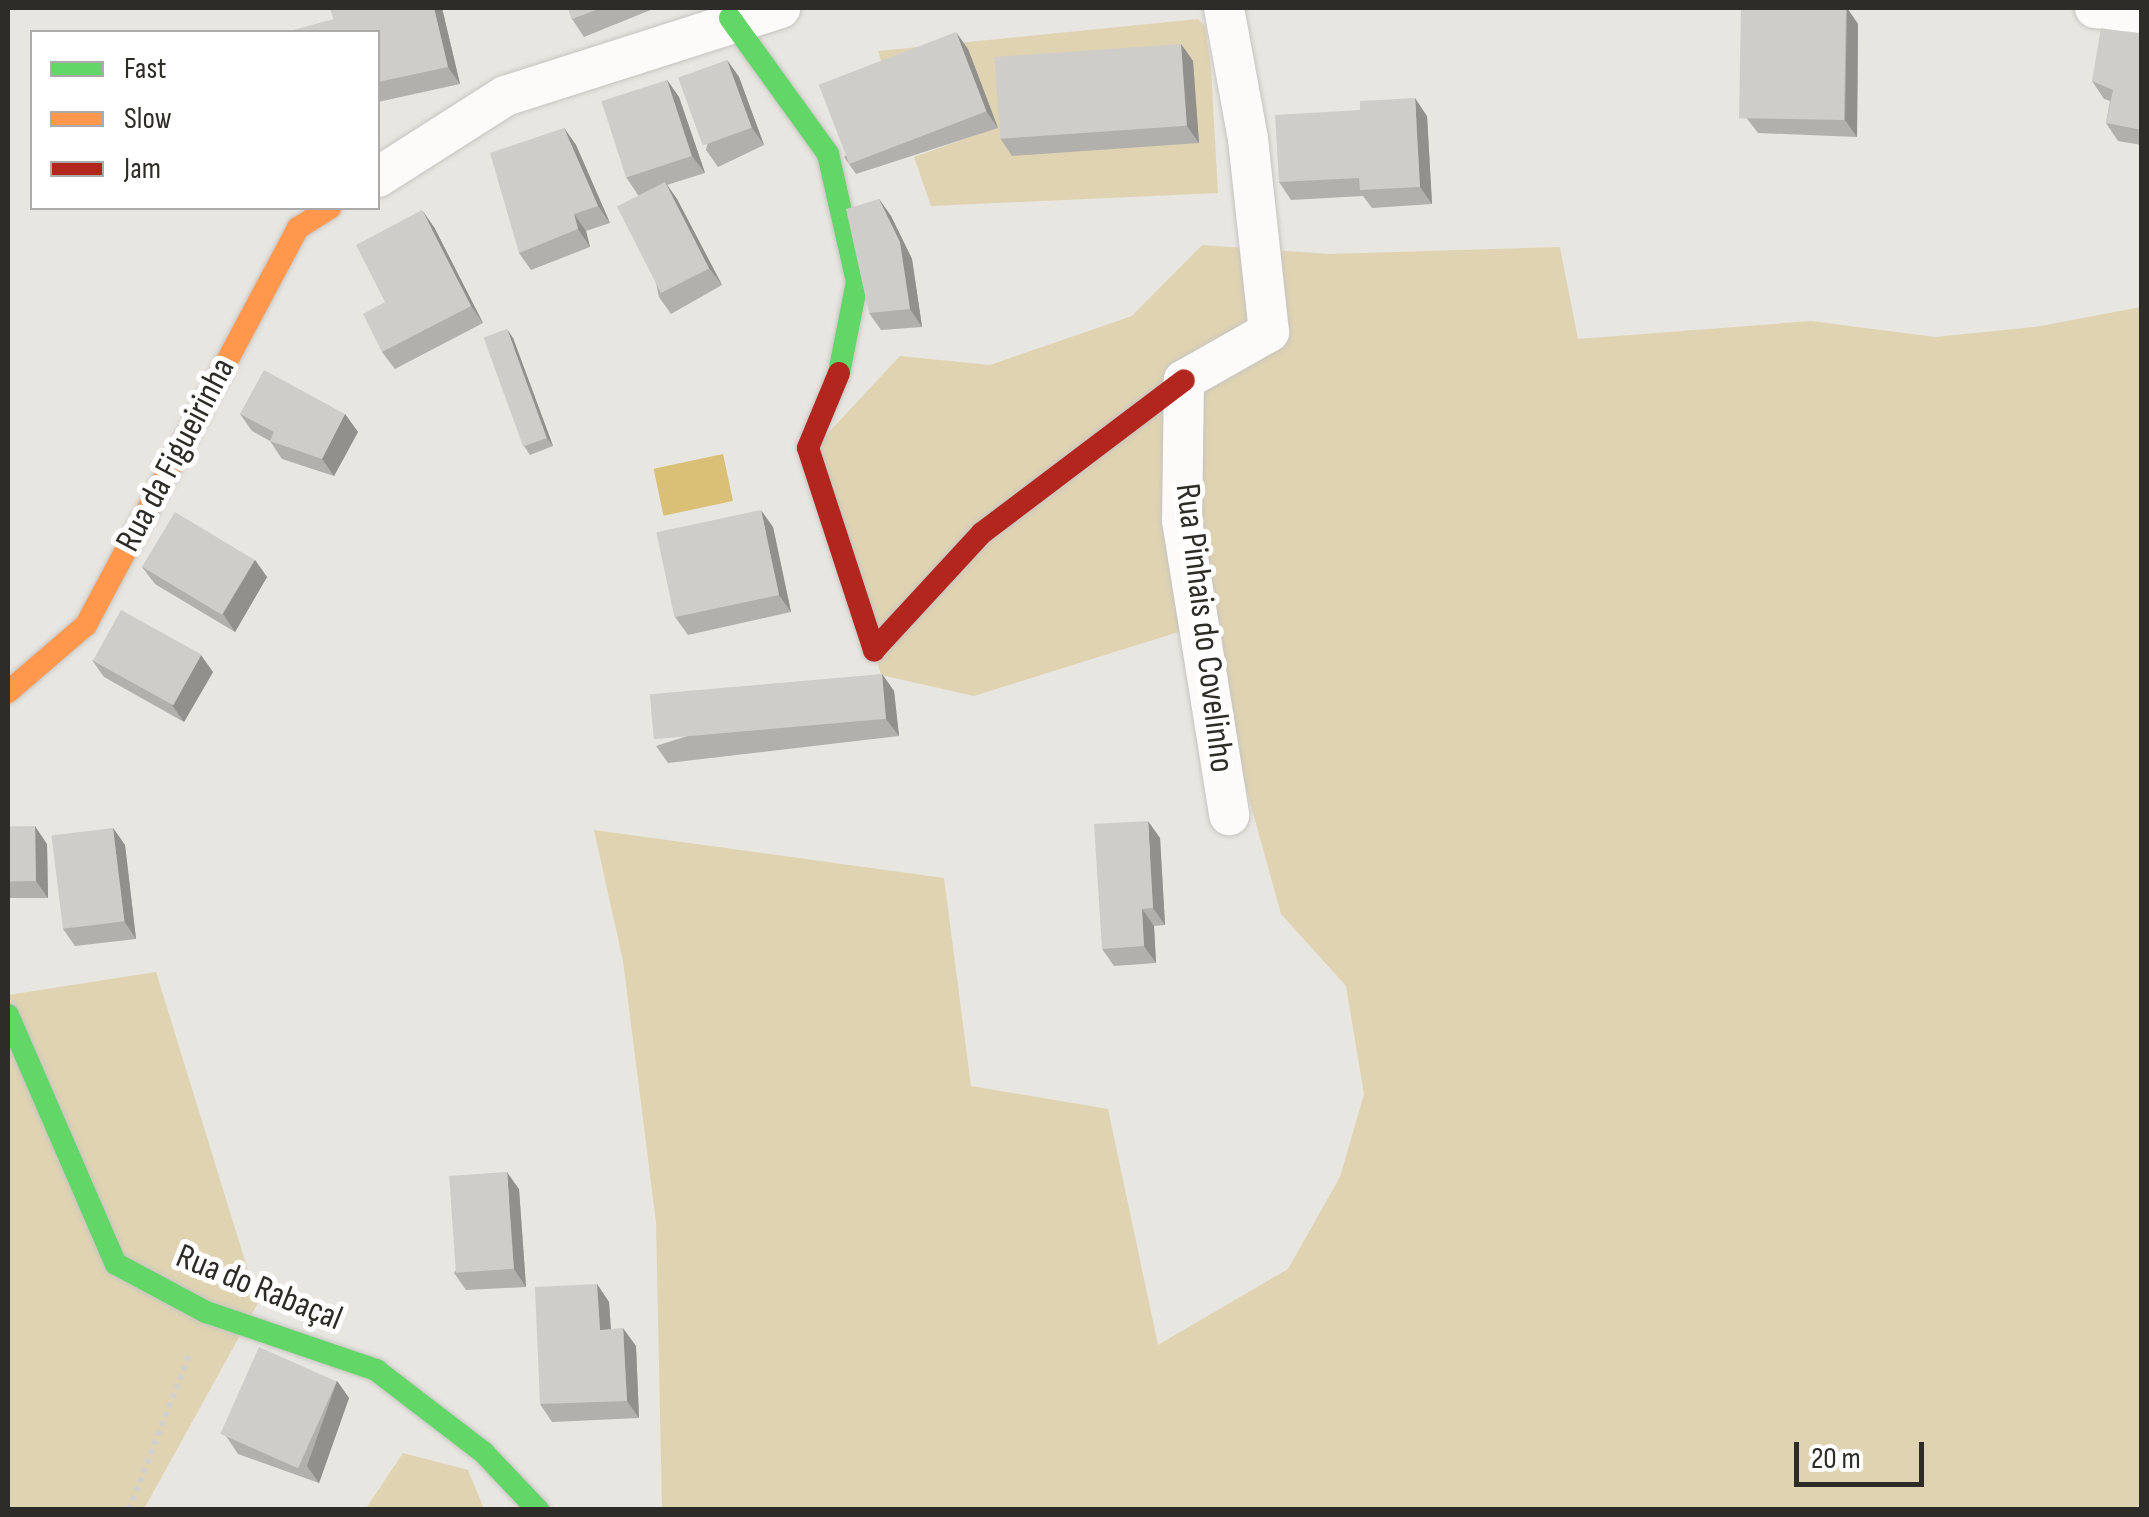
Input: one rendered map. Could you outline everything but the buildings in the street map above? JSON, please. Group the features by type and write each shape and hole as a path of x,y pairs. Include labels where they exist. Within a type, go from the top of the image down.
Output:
{"street":[{"path":"380,176 504,96 730,18 780,8"},
{"path":"730,18 828,154 857,282 845,359 808,448 874,650 982,533 1184,380 1269,332 1248,139 1224,8"},
{"path":"2095,8 2142,13"},
{"name":"Rua da Figueirinha","path":"8,692 86,625 298,228 327,210"},
{"name":"Rua Pinhais do Covelinho","path":"1184,380 1182,520 1229,815"},
{"name":"Rua do Rabaçal","path":"8,1015 116,1264 206,1312 376,1370 484,1453 538,1510"}],"path":[{"path":"129,1510 206,1312"}],"shaded area":[{"path":"1198,19 1205,26 1211,68 1218,193 931,206 914,157 998,127 886,77 878,51"},
{"path":"1202,245 1329,254 1560,247 1578,339 1811,321 1935,337 2035,327 2141,307 2141,1509 662,1509 656,1222 623,961 594,830 944,878 971,1086 1108,1109 1158,1345 1288,1269 1340,1177 1364,1094 1346,986 1281,914 1201,625 974,696 881,675 815,447 900,356 990,365 1132,316"},
{"path":"723,454 733,501 664,516 654,469"},
{"path":"156,972 258,1303 144,1509 8,1510 8,995"},
{"path":"403,1453 468,1470 484,1509 365,1510"}],"traffic: fast":[{"path":"730,18 828,154 857,282 839,373"},
{"path":"8,1015 116,1264 206,1312 376,1370 484,1453 538,1510"}],"traffic: slow":[{"path":"8,692 86,625 298,228 327,210"}],"traffic: jam":[{"path":"839,373 808,448 874,650 982,533 1184,380"}]}
